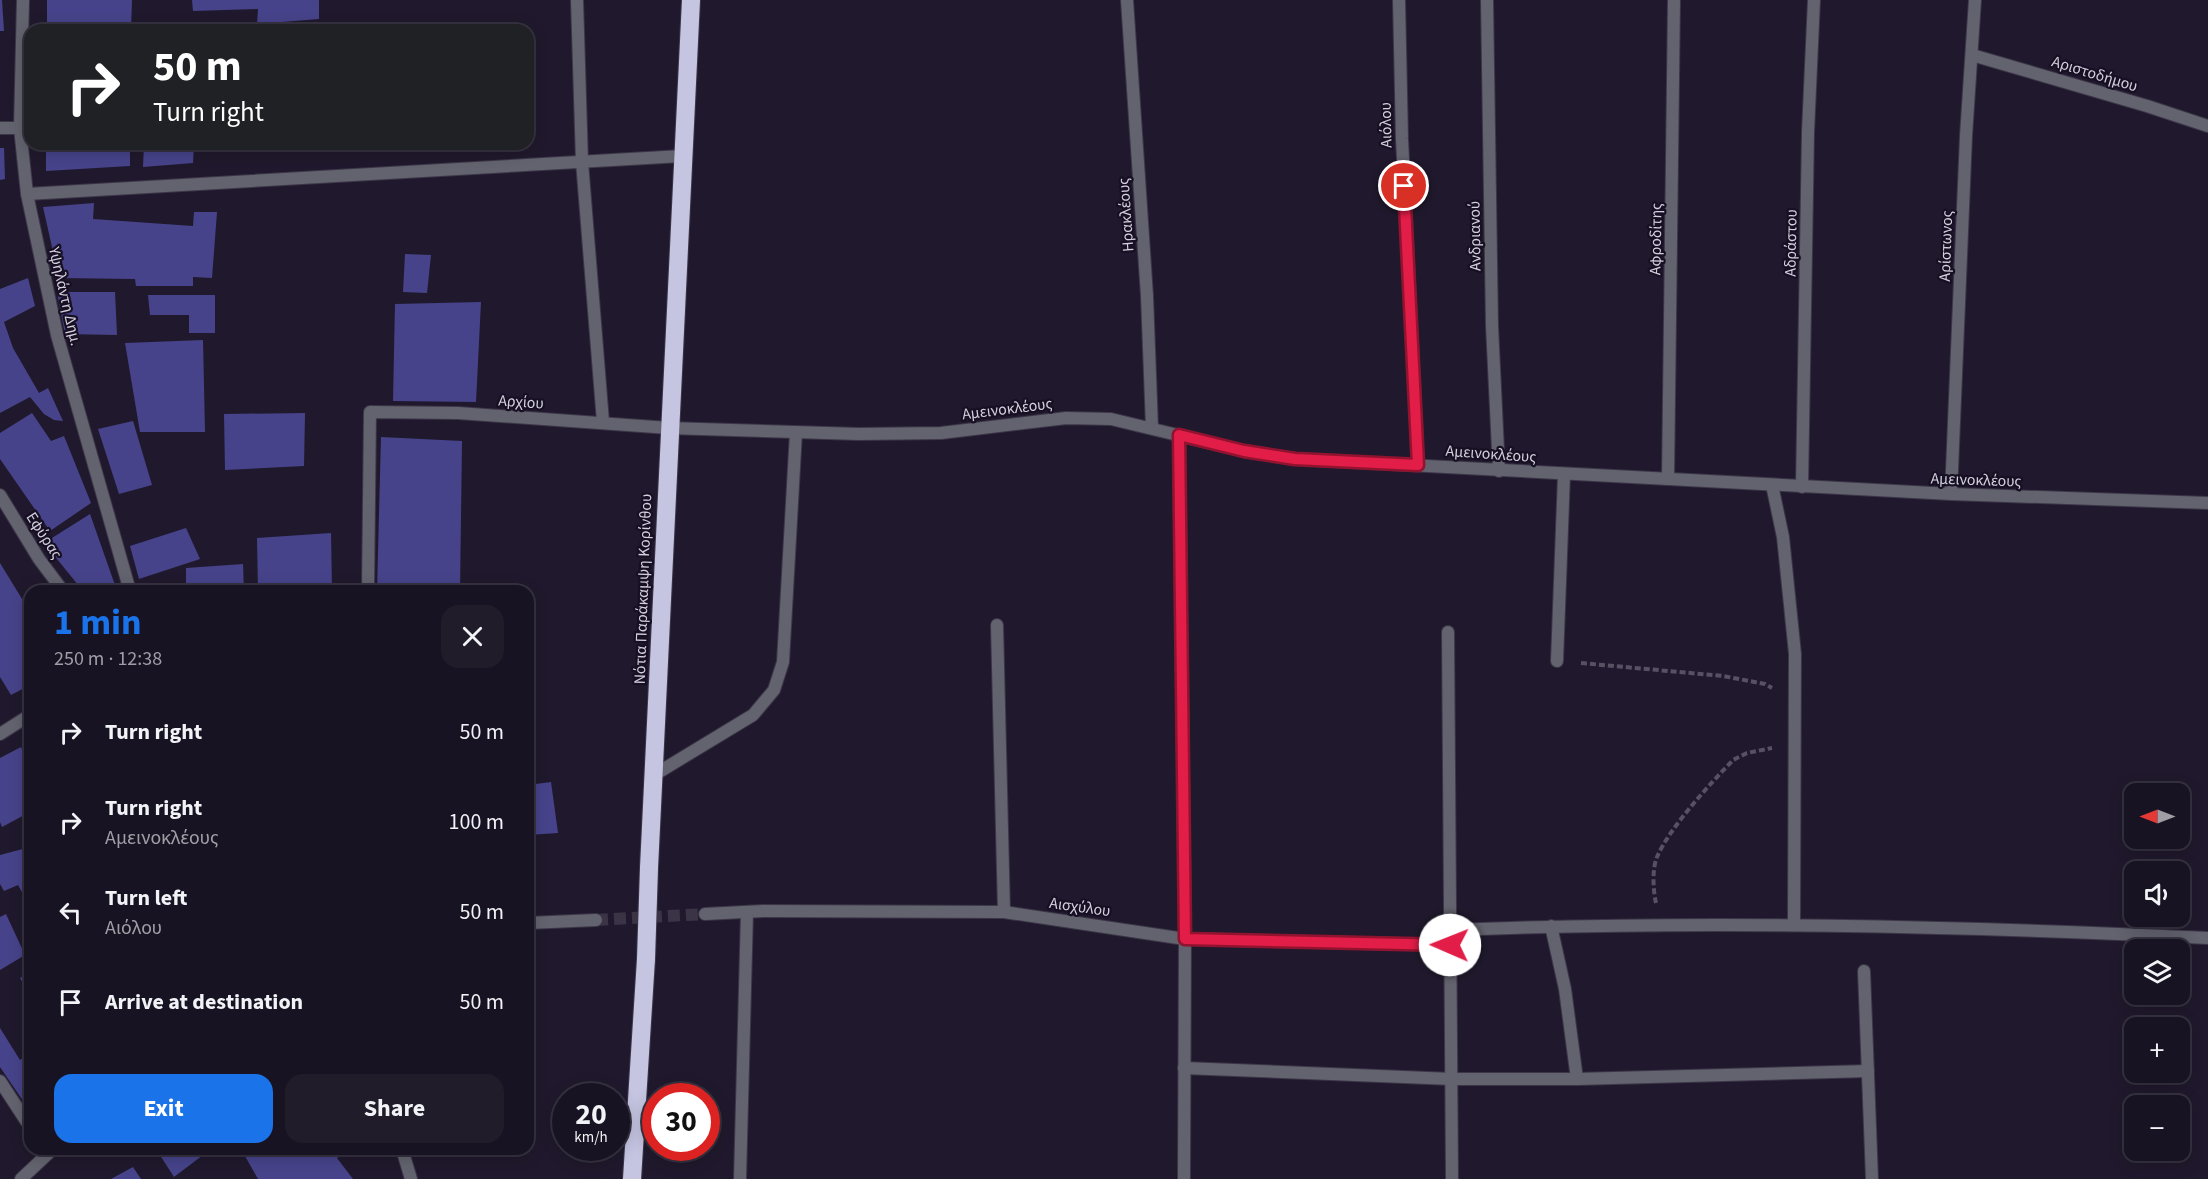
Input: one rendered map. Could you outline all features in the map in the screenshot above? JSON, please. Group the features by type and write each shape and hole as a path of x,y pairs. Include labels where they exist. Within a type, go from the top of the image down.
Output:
{"highway":[{"name":"Νότια Παράκαμψη Κορίνθου","path":"632,1179 646,959 669,428 691,0"}],"street":[{"name":"Υψηλάντη Δημ.","path":"24,0 20,128 27,194 57,335 128,585"},
{"path":"577,0 582,162 603,422"},
{"name":"Ηρακλέους","path":"1128,0 1146,273 1152,428"},
{"name":"Αιόλου","path":"1399,0 1402,139 1418,465"},
{"name":"Ανδριανού","path":"1487,0 1492,326 1499,471"},
{"name":"Αφροδίτης","path":"1668,479 1674,0"},
{"name":"Αδράστου","path":"1802,487 1808,132 1814,0"},
{"name":"Αρίστωνος","path":"1951,494 1966,136 1976,0"},
{"name":"Αριστοδήμου","path":"1972,55 2208,126"},
{"path":"0,128 20,128"},
{"path":"27,194 682,156"},
{"name":"Αρχίου","path":"368,585 370,412 458,413 669,428"},
{"name":"Αμεινοκλέους","path":"669,428 859,434 941,433 1066,418 1111,419 1244,451 1295,459 1802,487 2208,503"},
{"path":"654,775 753,715 774,690 783,662 796,432"},
{"path":"1179,435 1185,939 1184,1179"},
{"path":"1557,660 1564,475"},
{"path":"1772,485 1783,537 1792,606 1795,654 1794,924"},
{"name":"Εφύρας","path":"0,495 39,559 58,585"},
{"path":"997,625 1004,912"},
{"path":"1448,632 1452,1179"},
{"path":"0,734 24,719"},
{"path":"740,1179 747,912"},
{"name":"Αισχύλου","path":"705,914 1004,912 1185,939 1450,945"},
{"path":"534,923 596,920"},
{"path":"1450,930 1662,924 1794,924 2021,929 2208,938"},
{"path":"1551,926 1568,1009 1577,1079"},
{"path":"1864,970 1872,1179"},
{"path":"1184,1068 1452,1079 1577,1079 1868,1071"},
{"path":"0,1081 24,1118"},
{"path":"21,1179 44,1155"},
{"path":"404,1155 411,1179"}],"path":[{"path":"1557,660 1723,676 1766,684 1795,703"},
{"path":"1662,924 1653,892 1656,859 1670,835 1733,760 1746,753 1769,748 1794,748"}],"building":[{"path":"0,0 2,0 4,31 0,31"},
{"path":"47,0 132,0 131,24 47,24"},
{"path":"192,0 319,0 319,19 257,24 258,9 193,11"},
{"path":"0,148 4,148 5,179 0,180"},
{"path":"46,150 130,150 130,166 46,171"},
{"path":"144,150 194,150 193,163 143,167"},
{"path":"94,203 93,219 193,226 194,212 217,212 212,278 193,277 193,286 136,286 135,279 59,278 43,207"},
{"path":"405,254 431,255 427,293 403,292"},
{"path":"28,278 35,306 4,322 13,348 39,393 48,388 63,421 54,420 44,414 30,397 0,413 0,289"},
{"path":"57,292 115,292 117,335 65,334"},
{"path":"148,295 215,295 215,333 189,333 189,315 150,315"},
{"path":"481,302 476,402 393,401 395,304"},
{"path":"203,340 205,432 140,432 125,343"},
{"path":"32,413 51,441 64,436 91,503 50,531 0,459 0,433"},
{"path":"305,413 304,466 225,470 224,414"},
{"path":"133,421 152,485 119,494 98,429"},
{"path":"381,437 462,441 460,585 377,585"},
{"path":"90,514 115,585 78,585 44,543"},
{"path":"186,528 200,559 139,579 130,546"},
{"path":"331,533 332,585 258,585 257,538"},
{"path":"0,563 24,602 24,688 11,695 0,677"},
{"path":"243,564 244,585 186,585 186,568"},
{"path":"21,747 24,754 24,815 2,827 0,822 0,758"},
{"path":"551,782 558,833 534,835 534,784"},
{"path":"24,849 24,896 18,885 4,891 0,884 0,855"},
{"path":"6,914 24,956 0,970 0,917"},
{"path":"0,1028 20,1060 24,1057 24,1102 0,1067"},
{"path":"160,1155 203,1155 174,1177"},
{"path":"244,1155 342,1155 337,1158 353,1179 258,1179"},
{"path":"133,1167 141,1179 111,1179"}],"tunnel":[{"path":"596,920 705,914"}],"route":[{"path":"1404,186 1418,465 1295,459 1244,451 1179,435 1185,939 1450,945"}]}
